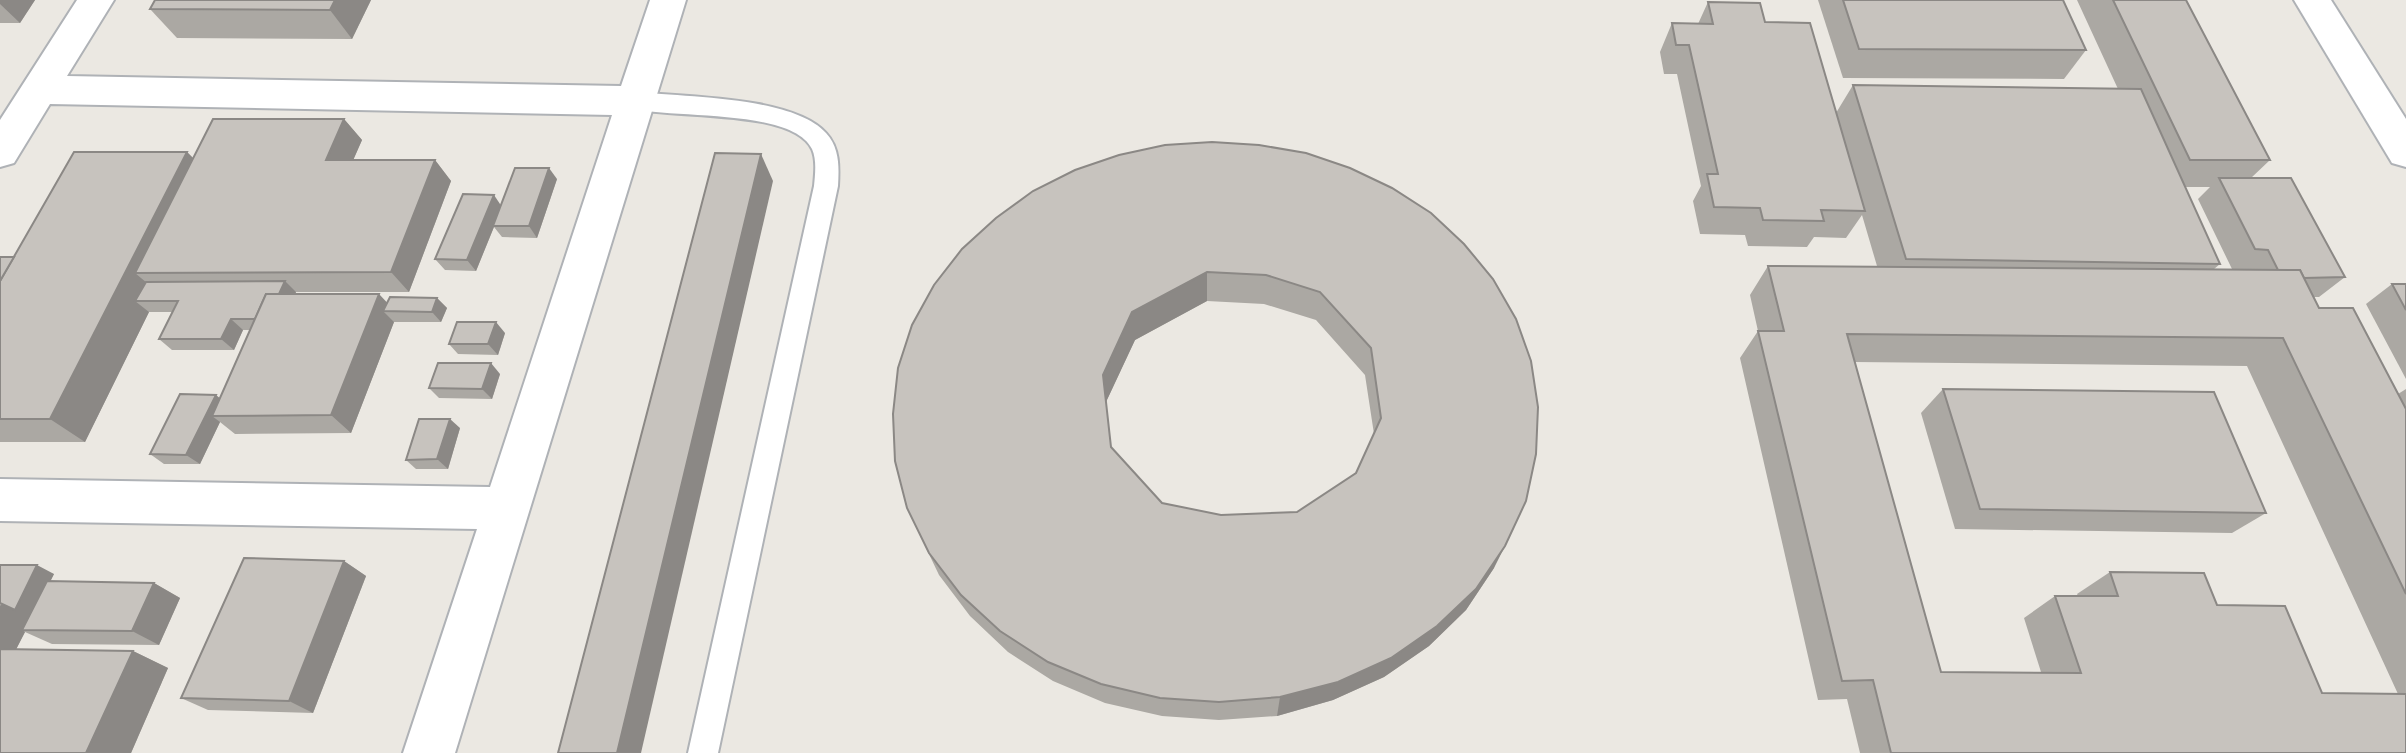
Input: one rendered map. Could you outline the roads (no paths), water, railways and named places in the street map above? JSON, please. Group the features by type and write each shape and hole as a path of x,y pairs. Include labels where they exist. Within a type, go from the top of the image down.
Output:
{"street":[{"path":"0,152 96,0"},
{"path":"429,753 668,0"},
{"path":"2312,0 2406,152"},
{"path":"39,90 635,101"},
{"path":"0,500 508,508"}],"lane":[{"path":"635,101 773,115 799,124 818,140 828,161 823,201 703,753"}]}
